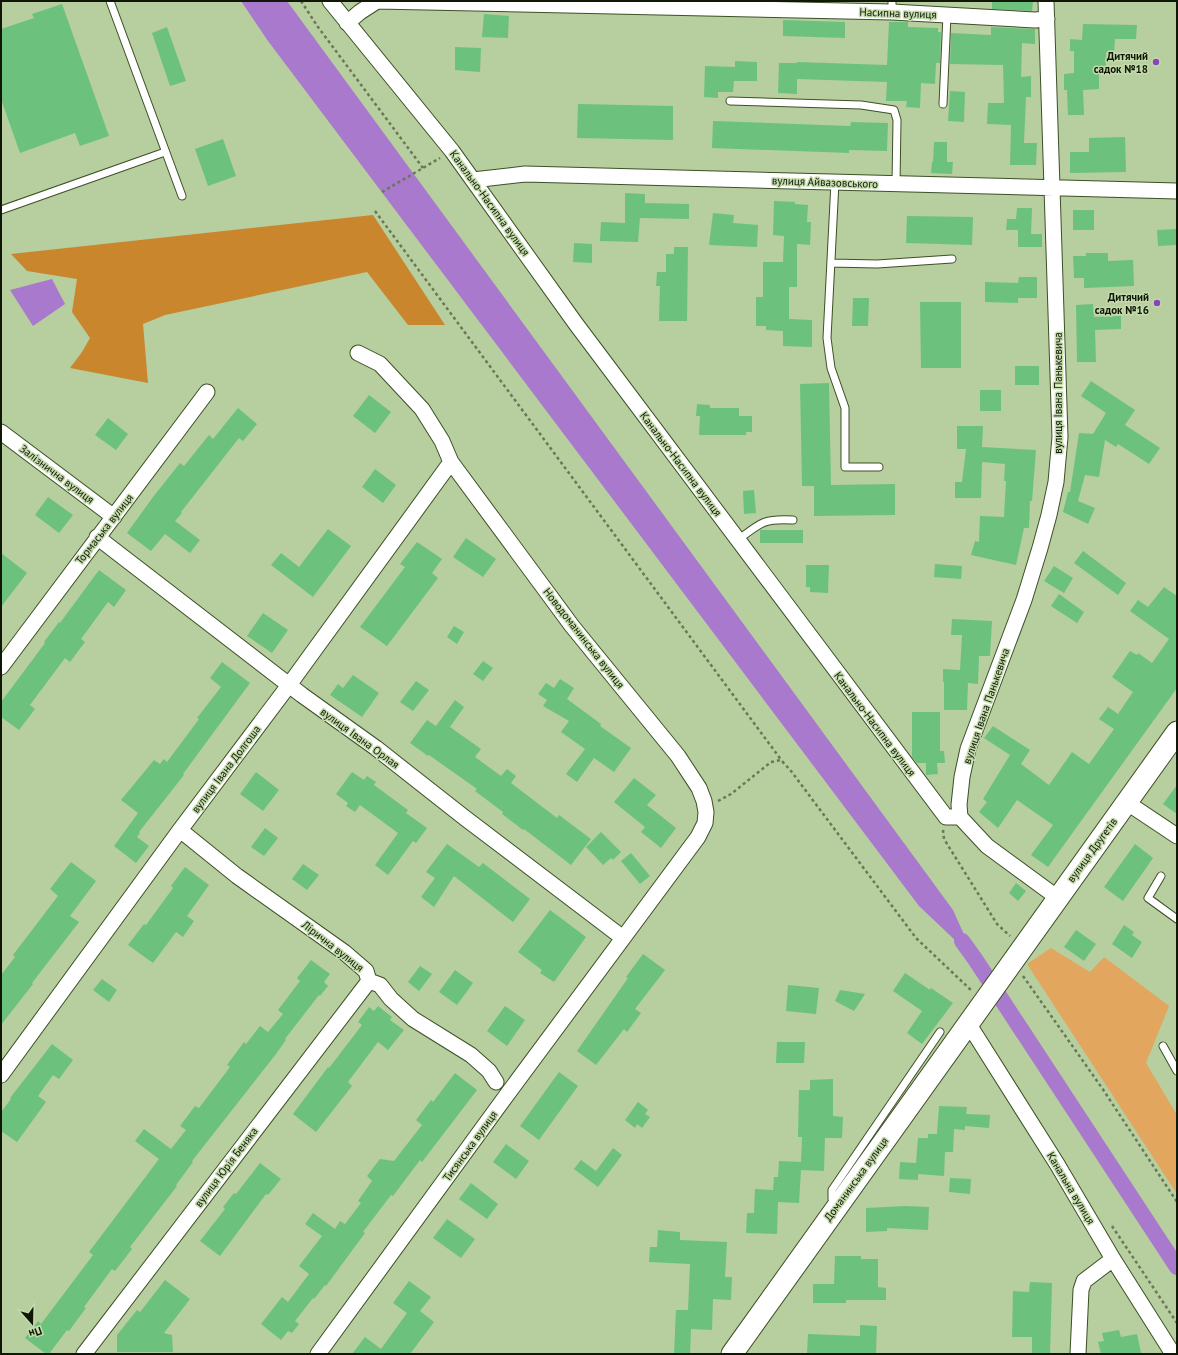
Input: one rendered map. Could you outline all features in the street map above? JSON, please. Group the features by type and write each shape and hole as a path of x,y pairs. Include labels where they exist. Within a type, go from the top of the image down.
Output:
{"main road":[{"name":"вулиця Другетів","path":"977,1000 1014,958 1177,732"},
{"name":"Доманинська вулиця","path":"732,1354 968,1023 977,1000"}],"street":[{"name":"Канально-Насипна вулиця","path":"330,1 452,151 581,330 738,540 953,817 987,846 1058,898"},
{"name":"Насипна вулиця","path":"347,23 377,1 892,6 947,15 1035,20 1047,19"},
{"name":"вулиця Івана Панькевича","path":"953,817 959,806 962,777 968,749 1024,600 1049,515 1056,482 1060,437 1046,1"},
{"name":"вулиця Айвазовського","path":"473,180 525,174 1052,189 1177,191"},
{"name":"Новодоманинська вулиця","path":"358,353 380,364 422,409 442,441 451,462 572,626 678,756 699,788 706,812 705,823 698,837 623,938"},
{"name":"Тормаська вулиця","path":"1,667 207,392"},
{"name":"Залізнична вулиця","path":"1,432 114,517"},
{"name":"вулиця Івана Долгоша","path":"1,1075 180,830 289,685 451,462"},
{"name":"вулиця Івана Орлая","path":"98,537 289,685 376,748 465,818 623,938"},
{"path":"1126,802 1177,836"},
{"name":"Лірична вулиця","path":"180,830 236,876 344,952 366,971 369,981 380,985 391,999 413,1018 471,1055 489,1071 496,1082"},
{"name":"Тисянська вулиця","path":"318,1354 623,938"},
{"name":"вулиця Юрія Беняка","path":"84,1354 369,981"},
{"name":"Канальна вулиця","path":"968,1023 1057,1164 1113,1259 1173,1354"},
{"path":"1078,1354 1081,1290 1084,1282 1113,1259"}],"lane":[{"path":"110,1 182,196"},
{"path":"943,104 947,15"},
{"path":"730,102 861,105 894,110 897,120 896,184"},
{"path":"1,210 165,152"},
{"path":"835,182 827,338 830,368 845,408 846,467 879,467"},
{"path":"831,263 877,264 952,259"},
{"path":"738,540 764,522 776,519 793,520"},
{"path":"1161,876 1148,898 1177,919"},
{"path":"838,1204 832,1199 832,1190 940,1032"},
{"path":"1163,1046 1177,1071"}],"path":[{"path":"301,1 318,27 423,168"},
{"path":"382,192 452,151"},
{"path":"375,211 782,761 916,938 972,991 977,1000"},
{"path":"704,801 713,804 731,794 771,762 782,761"},
{"path":"953,817 943,829 944,839 997,924 1014,958 1177,1202"}],"shaded area":[{"path":"241,1 287,1 953,910 975,959 919,906 268,41"},
{"path":"373,215 445,325 408,325 367,272 165,315 143,324 148,383 70,368 90,338 72,312 77,279 27,271 11,254"},
{"path":"52,279 65,304 33,326 10,290"},
{"path":"1051,948 1090,972 1104,957 1169,1006 1146,1063 1177,1115 1177,1194 1027,964"}],"building":[{"path":"992,1 1033,1 1032,11 992,9"},
{"path":"62,4 109,136 80,146 75,133 20,153 1,99 1,29 34,18 32,14"},
{"path":"484,14 509,16 508,38 482,37"},
{"path":"783,20 845,22 845,38 783,36"},
{"path":"889,22 908,22 908,27 938,28 938,32 941,32 940,63 936,63 935,84 921,83 920,108 906,107 907,101 886,101 887,82 797,79 797,94 778,93 779,63 797,62 887,65"},
{"path":"1083,24 1137,25 1136,39 1115,39 1114,53 1106,52 1106,71 1099,71 1099,89 1083,90 1084,115 1068,115 1067,90 1064,90 1064,74 1074,73 1074,51 1070,51 1070,39 1082,40"},
{"path":"167,27 186,81 170,86 152,33"},
{"path":"991,27 1035,29 1035,44 1022,43 1021,77 1031,76 1031,97 1026,97 1024,143 1037,143 1036,165 1010,165 1011,125 987,124 988,103 1004,103 1003,65 950,64 951,33 991,35"},
{"path":"455,47 481,48 480,72 455,70"},
{"path":"735,61 757,62 757,81 734,81 733,92 718,92 718,98 704,97 705,66 735,67"},
{"path":"950,91 965,92 964,122 948,121"},
{"path":"578,104 673,106 673,140 577,138"},
{"path":"713,121 850,126 851,122 888,123 887,151 849,150 849,153 712,148"},
{"path":"1125,137 1126,172 1070,173 1070,152 1089,152 1089,138"},
{"path":"223,139 236,176 208,186 195,149"},
{"path":"934,142 947,142 947,162 953,162 952,174 931,173"},
{"path":"625,193 645,194 645,203 689,204 689,219 640,218 638,242 600,241 601,222 625,223"},
{"path":"774,201 795,202 795,204 808,205 807,222 811,222 810,245 797,244 797,287 789,287 789,319 812,320 812,347 783,346 783,331 766,330 766,326 756,326 756,297 763,297 763,262 783,262 784,236 773,235"},
{"path":"1017,208 1032,208 1031,234 1042,234 1042,247 1018,247 1018,230 1006,230 1007,219 1016,219"},
{"path":"1073,210 1094,210 1094,230 1073,230"},
{"path":"713,213 734,215 733,223 758,225 757,247 709,245"},
{"path":"907,216 973,217 972,245 906,243"},
{"path":"1177,229 1177,245 1158,246 1157,230"},
{"path":"574,243 592,244 592,263 573,262"},
{"path":"674,247 688,247 687,321 659,321 660,286 656,286 657,272 666,272 666,254 674,254"},
{"path":"1086,253 1108,253 1108,261 1133,260 1134,286 1084,288 1084,278 1074,278 1073,256 1086,256"},
{"path":"1019,277 1037,277 1037,298 1018,298 1018,303 985,302 985,282 1018,283"},
{"path":"853,298 869,298 868,326 852,326"},
{"path":"920,302 961,302 961,368 921,368"},
{"path":"1093,304 1094,317 1121,316 1121,329 1095,330 1096,362 1077,362 1076,305"},
{"path":"1015,366 1039,366 1039,385 1015,385"},
{"path":"1091,381 1135,410 1125,425 1160,448 1149,464 1118,444 1116,447 1105,440 1099,477 1085,475 1078,501 1095,508 1088,524 1063,512 1068,492 1070,492 1079,433 1093,434 1106,413 1081,396"},
{"path":"829,383 831,485 895,484 895,515 814,516 814,486 802,486 800,384"},
{"path":"980,390 1001,390 1001,411 980,411"},
{"path":"369,395 391,412 375,433 353,416"},
{"path":"697,404 710,405 710,408 739,408 739,416 752,416 752,432 746,432 746,435 699,435 700,416 696,416"},
{"path":"238,408 257,424 243,441 239,438 175,521 200,540 190,553 165,534 151,551 127,533 180,463 184,466 209,435 213,439"},
{"path":"108,418 128,434 116,450 95,435"},
{"path":"957,426 983,426 982,447 1036,450 1032,501 1030,501 1029,528 1024,528 1016,565 971,555 975,541 979,542 980,516 1004,517 1006,481 1004,481 1005,464 982,462 981,498 955,498 955,482 962,482 966,449 957,449"},
{"path":"375,469 396,485 383,503 362,487"},
{"path":"754,490 756,513 744,514 743,491"},
{"path":"48,497 73,515 59,533 35,515"},
{"path":"328,529 351,546 313,597 271,565 281,553 299,567"},
{"path":"760,530 803,530 803,543 760,543"},
{"path":"466,538 496,559 483,577 453,557"},
{"path":"417,542 442,559 432,573 438,578 387,646 360,627 405,567 400,564"},
{"path":"1083,551 1126,583 1118,595 1074,563"},
{"path":"1,553 27,573 1,607"},
{"path":"935,564 962,566 961,579 934,577"},
{"path":"806,565 829,565 828,593 810,592 810,587 806,587"},
{"path":"1054,566 1073,578 1064,593 1044,581"},
{"path":"99,570 126,590 114,607 108,602 81,639 85,642 70,662 65,658 30,705 35,709 19,730 1,717 1,702 45,643 44,642"},
{"path":"1164,587 1177,596 1177,688 1048,867 1031,855 1053,825 1017,800 998,828 979,812 987,802 983,799 1010,755 984,738 993,726 1030,750 1021,764 1049,785 1072,752 1089,764 1114,729 1099,719 1108,707 1118,714 1133,692 1112,677 1130,651 1137,655 1138,653 1152,663 1169,639 1130,611 1138,600 1148,607"},
{"path":"1059,594 1084,612 1077,623 1051,606"},
{"path":"263,613 288,630 272,653 247,636"},
{"path":"952,619 992,621 990,656 979,656 978,684 968,683 967,710 944,710 943,669 960,670 962,635 951,635"},
{"path":"454,626 464,632 457,644 447,637"},
{"path":"483,661 493,668 483,681 473,674"},
{"path":"222,662 250,683 183,774 184,775 139,832 140,833 137,837 149,846 136,863 114,846 138,813 121,800 154,760 160,764 164,759 167,762 199,719 197,718 221,687 210,678"},
{"path":"353,675 379,693 362,717 330,695 338,684 343,688"},
{"path":"560,679 574,688 567,699 601,724 600,726 631,748 614,772 594,758 577,782 566,774 585,749 561,732 569,721 543,706 547,700 538,694 546,683 554,688"},
{"path":"416,681 429,690 413,711 400,702"},
{"path":"455,700 464,707 450,727 481,749 475,757 501,776 507,769 516,776 511,783 557,818 559,815 591,839 571,865 502,814 503,812 475,791 477,789 410,743 427,720 436,726"},
{"path":"912,712 940,712 940,751 944,751 945,763 937,763 938,774 926,775 926,763 917,763 912,757"},
{"path":"256,772 279,790 263,811 240,794"},
{"path":"352,772 364,780 367,776 376,782 374,785 408,810 406,813 427,828 416,843 413,841 388,875 375,865 398,833 360,805 355,812 346,806 348,803 336,794"},
{"path":"634,778 656,795 647,805 676,828 661,848 641,832 645,827 614,802"},
{"path":"1177,785 1177,814 1163,804"},
{"path":"265,828 278,838 264,856 251,847"},
{"path":"601,832 621,852 613,860 611,858 603,865 586,847"},
{"path":"447,844 479,867 483,863 530,899 513,922 454,876 434,907 421,897 435,878 426,872"},
{"path":"1135,844 1153,858 1123,901 1104,887"},
{"path":"631,853 650,876 640,884 621,861"},
{"path":"71,862 96,881 70,916 79,922 1,1025 1,975 15,957 13,955 58,896 50,889"},
{"path":"303,864 319,875 307,890 292,879"},
{"path":"185,867 209,885 187,916 194,921 183,937 176,932 153,963 128,945 144,924 146,925 173,888 171,886"},
{"path":"1016,883 1026,891 1018,901 1009,893"},
{"path":"550,910 586,937 554,982 540,973 542,970 518,952"},
{"path":"1124,925 1134,932 1132,935 1142,942 1132,958 1112,944"},
{"path":"1076,930 1096,944 1084,961 1064,947"},
{"path":"643,954 665,970 635,1009 641,1013 627,1032 624,1029 596,1065 577,1051"},
{"path":"311,960 330,974 324,982 328,986 320,996 319,995 285,1039 286,1040 276,1054 192,1161 193,1162 176,1185 177,1186 130,1247 132,1249 115,1271 112,1269 84,1307 86,1308 69,1331 67,1330 49,1354 46,1354 25,1338 38,1321 41,1324 93,1255 89,1252 159,1159 135,1141 144,1129 171,1149 186,1130 180,1126 195,1106 199,1108 230,1067 227,1065 244,1042 246,1044 260,1026 268,1032 283,1014 278,1010 300,981 297,978"},
{"path":"420,966 432,974 419,991 408,982"},
{"path":"455,970 473,983 457,1005 439,992"},
{"path":"905,973 953,1003 922,1044 907,1033 922,1011 893,991"},
{"path":"102,979 117,990 109,1002 93,990"},
{"path":"788,985 819,988 816,1014 786,1011"},
{"path":"840,990 865,994 854,1011 835,1001"},
{"path":"378,1006 392,1017 390,1020 404,1030 388,1050 378,1042 348,1082 352,1086 316,1132 293,1114 362,1025 358,1022 369,1007 374,1011"},
{"path":"505,1006 525,1020 507,1046 487,1031"},
{"path":"777,1042 805,1042 804,1063 776,1063"},
{"path":"52,1044 73,1060 59,1079 53,1075 38,1096 46,1102 17,1142 1,1131 1,1112"},
{"path":"559,1072 578,1086 539,1140 520,1126"},
{"path":"455,1073 477,1090 422,1162 420,1160 393,1196 391,1195 363,1232 365,1233 326,1286 325,1285 314,1299 313,1298 295,1321 299,1324 292,1333 288,1331 281,1340 261,1324 282,1297 288,1302 309,1274 299,1266 322,1236 305,1224 313,1213 335,1229 340,1221 345,1224 361,1203 358,1201 372,1181 367,1176 380,1159 394,1161 422,1125 416,1120 431,1100 433,1102"},
{"path":"833,1079 833,1116 843,1117 842,1138 825,1138 824,1171 801,1170 799,1203 778,1202 777,1234 746,1233 747,1213 754,1213 755,1189 773,1190 774,1177 778,1177 779,1161 801,1162 802,1137 798,1137 799,1090 810,1090 810,1080"},
{"path":"638,1102 648,1110 645,1114 650,1117 642,1128 637,1124 635,1128 625,1120"},
{"path":"939,1106 967,1107 966,1114 990,1115 989,1128 965,1126 965,1130 954,1129 953,1152 945,1152 944,1176 918,1174 918,1180 899,1179 900,1162 916,1163 918,1138 928,1138 928,1134 937,1134"},
{"path":"506,1144 529,1161 516,1179 493,1162"},
{"path":"613,1148 622,1155 598,1187 574,1169 581,1160 596,1171"},
{"path":"260,1163 281,1179 268,1195 266,1194 220,1256 200,1241 225,1209 223,1207 234,1193 236,1194"},
{"path":"950,1178 971,1179 970,1194 949,1192"},
{"path":"471,1183 498,1204 487,1219 459,1199"},
{"path":"905,1206 929,1207 928,1230 887,1228 887,1231 866,1232 866,1208"},
{"path":"447,1219 475,1239 461,1258 433,1238"},
{"path":"658,1230 680,1232 680,1240 727,1242 725,1277 732,1277 731,1300 713,1299 712,1330 691,1329 690,1354 674,1354 676,1310 688,1310 690,1264 649,1262 650,1247 657,1247"},
{"path":"835,1256 861,1256 861,1259 878,1259 878,1287 886,1288 886,1300 846,1300 846,1303 813,1303 813,1284 834,1284"},
{"path":"165,1280 190,1299 164,1333 172,1335 173,1352 117,1352 117,1335 137,1310 140,1312"},
{"path":"409,1281 431,1297 420,1311 434,1322 410,1354 352,1354 365,1337 381,1349 407,1313 393,1303"},
{"path":"1030,1282 1052,1283 1050,1354 1032,1354 1032,1337 1012,1337 1013,1291 1029,1292"},
{"path":"860,1325 877,1326 876,1354 807,1354 808,1334 860,1336"},
{"path":"1119,1330 1121,1337 1137,1334 1141,1353 1101,1354 1098,1342 1104,1341 1102,1333"}],"waterway":[{"path":"962,941 1177,1267"}],"place":[{"name":"Дитячий садок №18","path":"1156,62"},
{"name":"Дитячий садок №16","path":"1157,303"}]}
